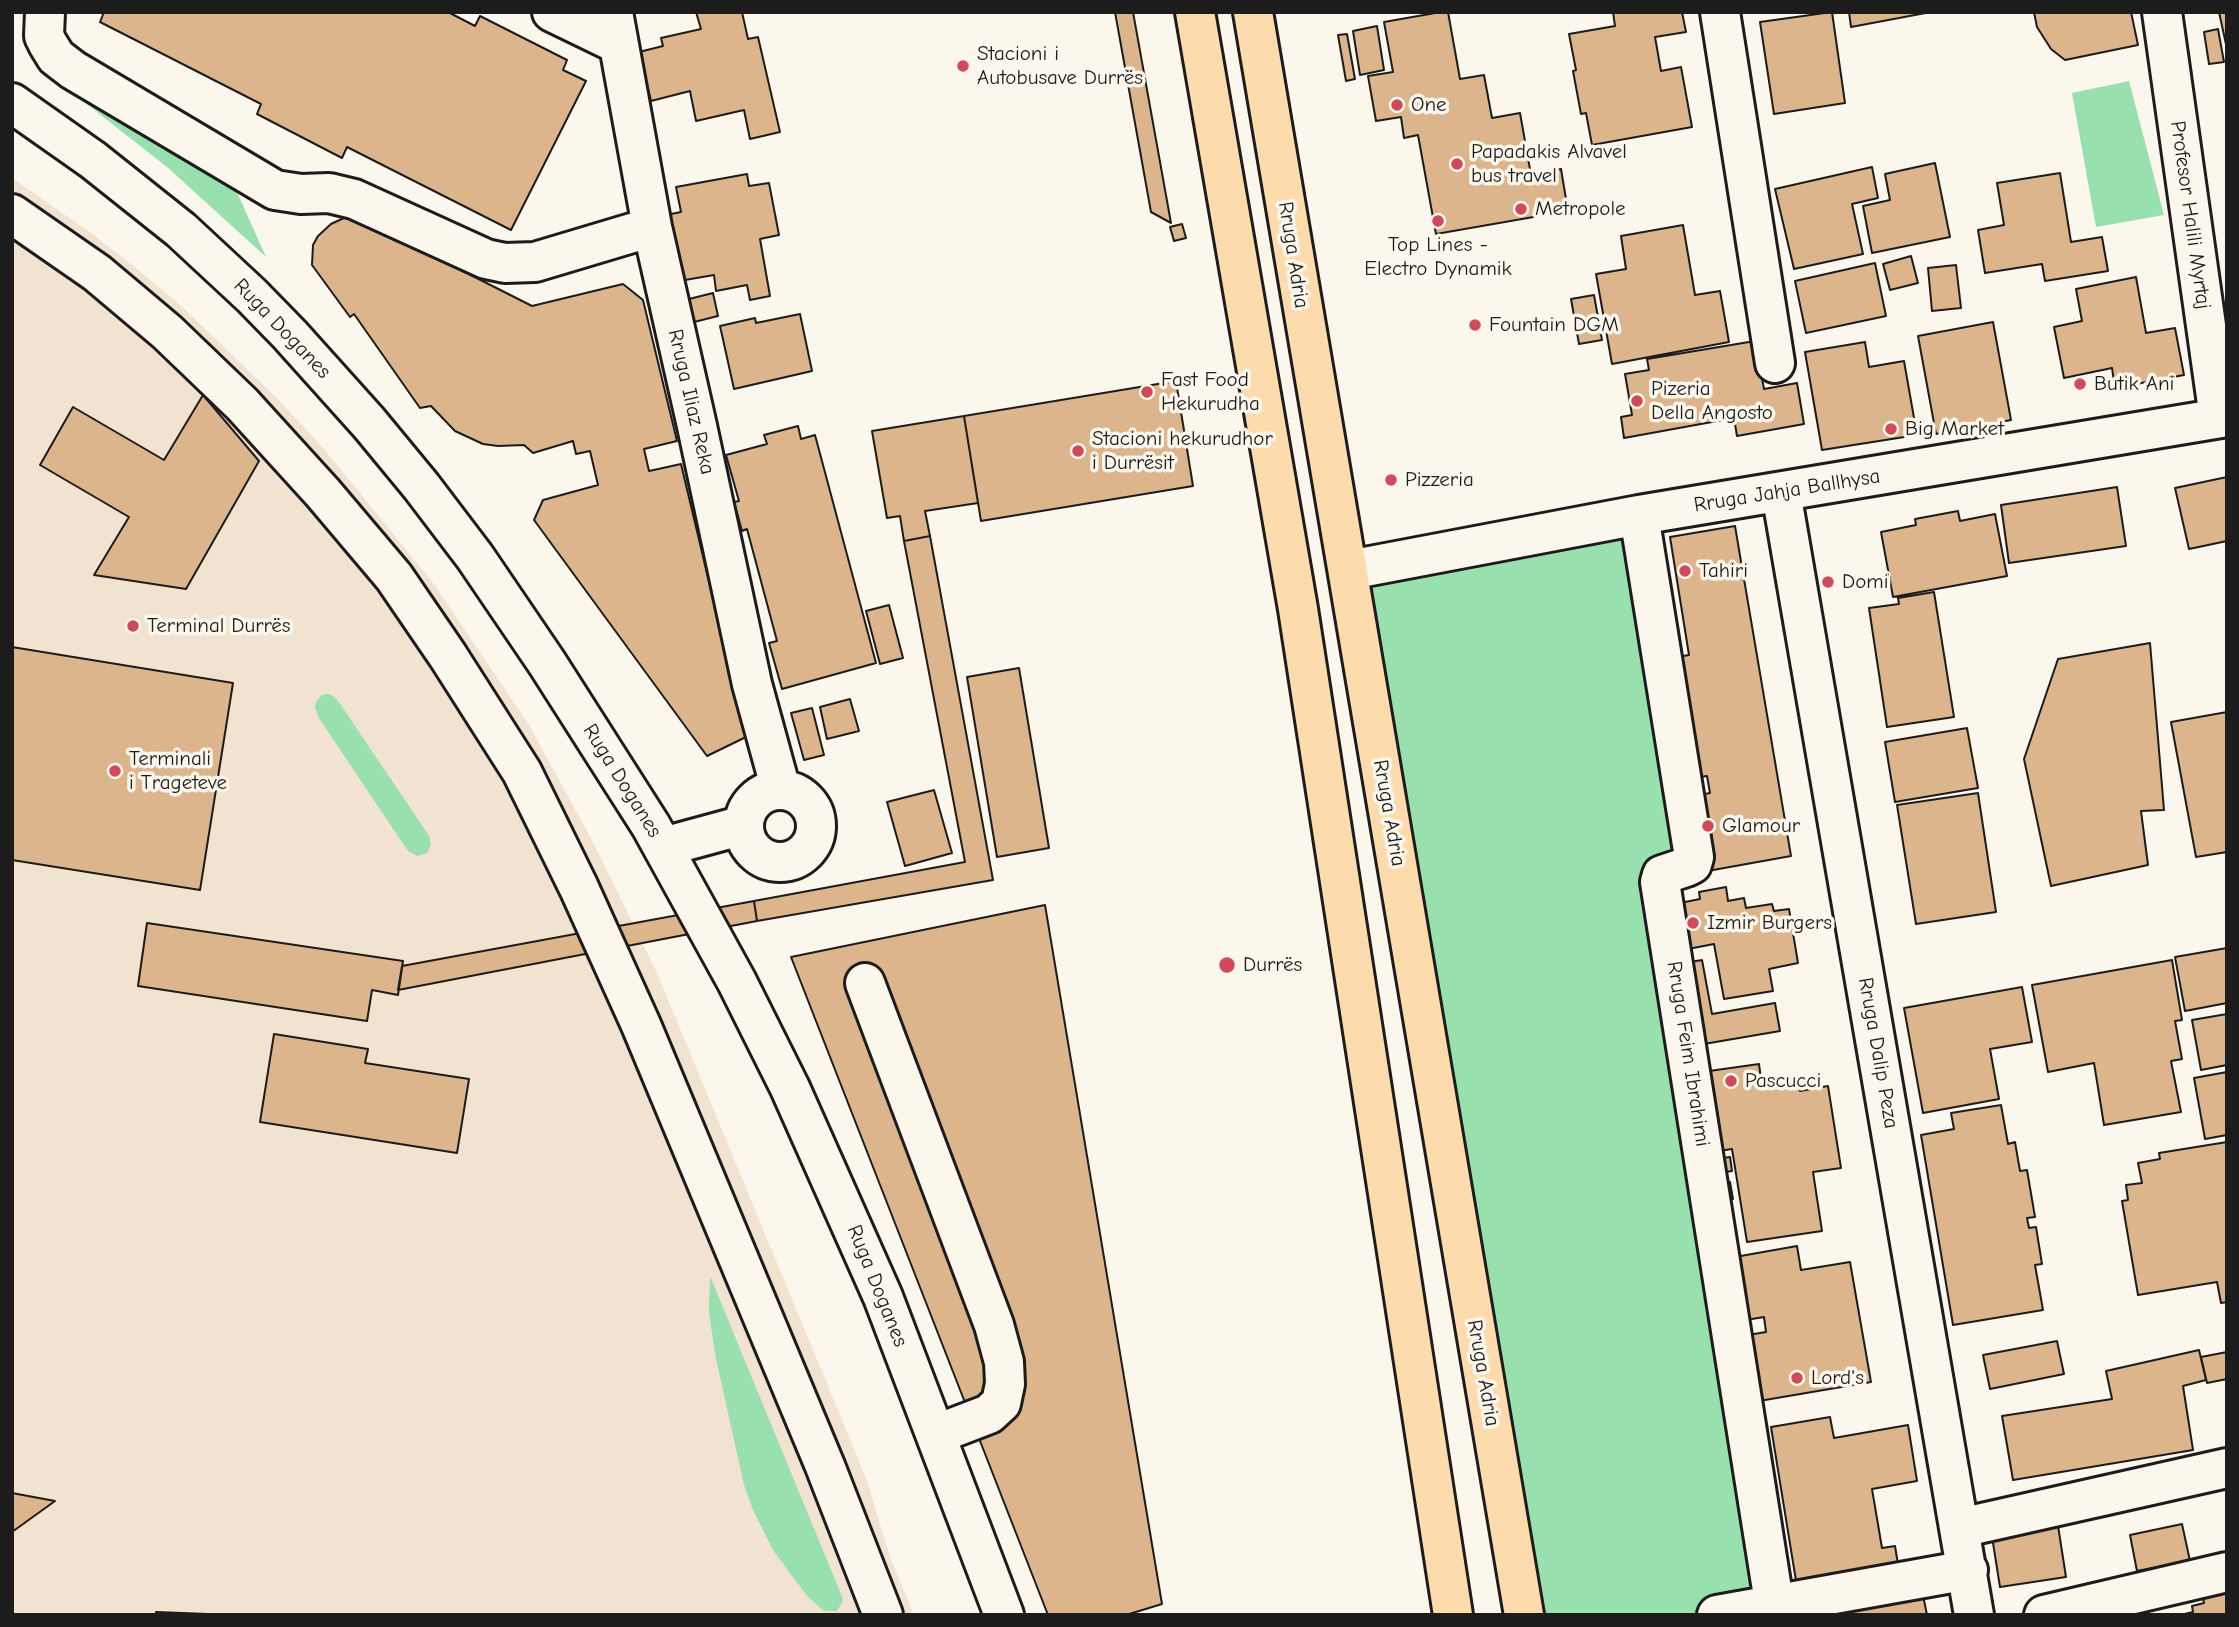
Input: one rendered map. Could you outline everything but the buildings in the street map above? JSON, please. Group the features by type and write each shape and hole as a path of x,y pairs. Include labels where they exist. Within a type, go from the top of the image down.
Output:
{"main road":[{"path":"1195,12 1298,608 1453,1615"},
{"name":"Rruga Adria","path":"1253,12 1524,1615"}],"street":[{"path":"45,12 44,36 56,57 73,70 275,190 301,194 329,193 354,199 486,259 505,263 535,262 652,227"},
{"path":"552,12 615,28"},
{"path":"1720,12 1775,363"},
{"name":"Profesor Halili Myrtaj","path":"2162,12 2223,417"},
{"name":"Rruga Iliaz Reka","path":"615,28 652,227 752,684 780,790"},
{"name":"Ruga Doganes","path":"12,103 93,160 180,230 253,296 335,385 421,486 475,557 547,663 620,775 668,857 737,982 820,1152 883,1297 1004,1615"},
{"path":"12,214 97,273 167,332 242,404 323,493 394,578 449,656 522,772 579,888 640,1025 820,1453 883,1615"},
{"name":"Rruga Jahja Ballhysa","path":"1349,570 1639,516 2223,417"},
{"name":"Rruga Dalip Peza","path":"1781,492 1974,1615"},
{"name":"Rruga Feim Ibrahimi","path":"1639,516 1694,858 1692,864 1662,875 1660,882 1775,1609"},
{"path":"780,790 796,793 807,802 815,815 816,830 812,844 802,855 789,861 774,862 760,856 747,835 747,812 755,800 767,792 780,790"},
{"path":"668,857 747,835"},
{"path":"865,982 994,1325 1004,1362 1001,1404 989,1415 937,1434"},
{"path":"1960,1528 2227,1468"},
{"path":"1717,1615 1775,1609 1968,1570"},
{"path":"2044,1615 2227,1572"}],"shaded area":[{"path":"12,178 91,233 178,303 274,395 324,449 434,584 529,725 594,844 657,973 866,1478 890,1557 914,1615 12,1615"}],"green space":[{"path":"51,76 208,165 236,190 266,257 167,167"},
{"path":"2129,81 2164,215 2096,227 2072,93"},
{"path":"1626,536 1677,853 1642,865 1756,1615 1525,1615 1366,585"},
{"path":"328,694 339,702 429,836 431,844 427,853 417,856 408,851 319,718 316,702 322,695"},
{"path":"710,1276 841,1594 843,1601 837,1611 824,1611 807,1596 773,1550 753,1510 744,1485 715,1354 709,1312"}],"place":[{"name":"Stacioni i Autobusave Durrës","path":"963,66"},
{"name":"One","path":"1397,105"},
{"name":"Papadakis Alvavel bus travel","path":"1457,164"},
{"name":"Metropole","path":"1521,209"},
{"name":"Top Lines - Electro Dynamik","path":"1438,221"},
{"name":"Fountain DGM","path":"1475,325"},
{"name":"Butik Ani","path":"2080,384"},
{"name":"Fast Food Hekurudha","path":"1147,392"},
{"name":"Pizeria Della Angosto","path":"1637,401"},
{"name":"Big Market","path":"1891,429"},
{"name":"Stacioni hekurudhor i Durrësit","path":"1078,451"},
{"name":"Pizzeria","path":"1391,480"},
{"name":"Tahiri","path":"1685,571"},
{"name":"Domi","path":"1828,582"},
{"name":"Terminal Durrës","path":"133,626"},
{"name":"Terminali i Trageteve","path":"115,771"},
{"name":"Glamour","path":"1708,826"},
{"name":"Izmir Burgers","path":"1693,923"},
{"name":"Durrës","path":"1227,965"},
{"name":"Pascucci","path":"1731,1081"},
{"name":"Lord's","path":"1797,1378"}]}
